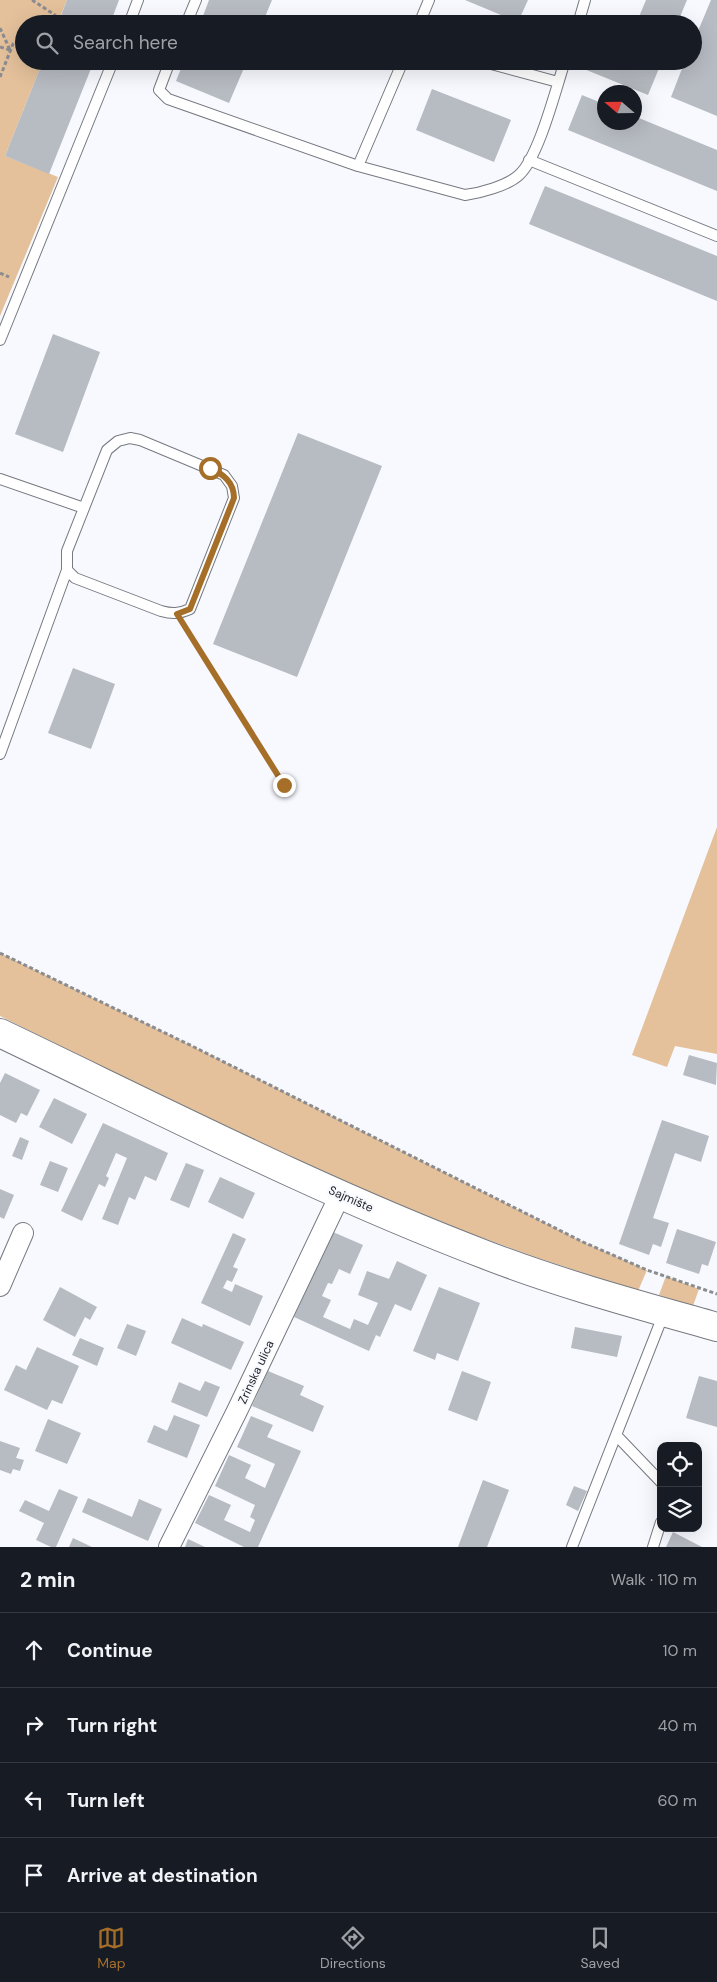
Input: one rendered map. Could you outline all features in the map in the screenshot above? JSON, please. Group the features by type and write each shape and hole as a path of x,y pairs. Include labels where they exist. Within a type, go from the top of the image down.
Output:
{"main road":[{"name":"Sajmište","path":"0,1033 340,1195 488,1256 571,1285 717,1326"}],"street":[{"name":"Zrinska ulica","path":"169,1547 237,1411 340,1195"},
{"path":"0,1286 22,1233"}],"lane":[{"path":"132,15 138,0"},
{"path":"190,15 196,0"},
{"path":"423,15 429,0"},
{"path":"581,15 586,0"},
{"path":"0,340 110,70"},
{"path":"166,70 158,90 168,99 358,166 465,195 481,192 519,175 540,138 562,70"},
{"path":"358,166 399,70"},
{"path":"513,70 558,82"},
{"path":"529,160 717,236"},
{"path":"0,754 67,570 67,551 107,450 118,441 130,438 140,440 224,475 234,492 234,498 190,609 177,614 161,611 75,578 67,570"},
{"path":"0,479 84,508"},
{"path":"572,1547 664,1312"},
{"path":"616,1435 657,1478"},
{"path":"653,1547 658,1532"}],"path":[{"path":"32,0 55,15"},
{"path":"0,28 11,50"},
{"path":"0,77 15,43"},
{"path":"0,47 11,50"},
{"path":"177,614 284,785"},
{"path":"0,953 186,1043 583,1242 647,1270 717,1294"}],"shaded area":[{"path":"0,0 67,0 61,15 15,15 15,70 39,70 5,156 58,177 0,316"},
{"path":"717,827 717,1054 675,1046 667,1067 632,1055"},
{"path":"0,953 194,1047 583,1242 647,1270 638,1291 535,1257 390,1204 229,1129 0,1016"},
{"path":"666,1276 699,1289 693,1306 659,1295"}],"building":[{"path":"67,0 119,0 113,15 61,15"},
{"path":"209,0 272,0 266,15 203,15"},
{"path":"465,0 528,0 521,15 501,15"},
{"path":"646,0 687,0 681,15 640,15"},
{"path":"711,0 717,0 717,116 671,97 682,70 702,70 702,22"},
{"path":"39,70 90,70 49,174 5,156"},
{"path":"180,70 243,70 229,103 176,81"},
{"path":"586,70 658,70 648,95 642,93 642,85 623,85"},
{"path":"432,89 511,120 494,162 416,130"},
{"path":"582,95 597,101 597,130 642,130 642,119 717,150 717,191 568,130"},
{"path":"545,186 717,256 717,301 529,224"},
{"path":"53,334 100,352 63,452 15,434"},
{"path":"298,433 382,466 297,677 213,644"},
{"path":"73,668 115,684 91,749 48,733"},
{"path":"689,1055 717,1063 716,1085 683,1075"},
{"path":"5,1073 40,1090 27,1116 21,1113 16,1123 0,1115 0,1083"},
{"path":"54,1098 87,1114 72,1144 39,1127"},
{"path":"662,1120 709,1136 701,1162 675,1153 653,1218 669,1223 661,1247 653,1244 649,1255 619,1244"},
{"path":"103,1123 168,1153 156,1181 145,1176 135,1200 129,1197 118,1225 102,1219 127,1158 116,1153 106,1176 109,1178 105,1187 99,1184 82,1221 61,1211"},
{"path":"20,1137 29,1141 22,1160 12,1156"},
{"path":"50,1161 68,1168 58,1192 40,1185"},
{"path":"186,1163 204,1170 189,1208 170,1200"},
{"path":"220,1177 255,1193 243,1219 208,1202"},
{"path":"0,1189 14,1195 4,1219 0,1217"},
{"path":"677,1229 716,1242 708,1266 702,1264 699,1274 666,1263"},
{"path":"333,1232 363,1245 350,1274 339,1269 332,1284 328,1283 322,1296 331,1300 323,1317 350,1329 354,1319 368,1325 378,1303 358,1295 367,1271 389,1279 397,1261 427,1275 411,1311 395,1304 380,1337 376,1335 369,1351 294,1317"},
{"path":"233,1233 246,1239 233,1267 238,1269 232,1282 227,1280 223,1288 232,1292 235,1284 263,1296 250,1326 201,1303"},
{"path":"60,1287 97,1307 90,1320 85,1317 75,1337 43,1320"},
{"path":"439,1287 480,1303 458,1361 437,1353 435,1360 413,1351"},
{"path":"182,1318 202,1327 203,1324 244,1342 231,1370 171,1343"},
{"path":"127,1324 146,1331 136,1356 117,1348"},
{"path":"575,1327 622,1336 617,1357 571,1348"},
{"path":"80,1338 104,1348 97,1366 72,1355"},
{"path":"37,1347 79,1366 62,1404 52,1400 47,1410 4,1390 16,1365 26,1370"},
{"path":"268,1371 304,1386 300,1395 324,1406 313,1432 252,1406"},
{"path":"462,1371 491,1382 477,1421 448,1410"},
{"path":"699,1376 717,1381 717,1427 686,1418"},
{"path":"205,1381 220,1387 207,1417 171,1402 179,1382 200,1391"},
{"path":"174,1415 200,1425 187,1458 147,1442 154,1425 167,1431"},
{"path":"251,1416 273,1425 267,1437 301,1451 258,1547 244,1547 195,1523 209,1495 231,1505 224,1520 250,1532 255,1520 250,1517 255,1505 215,1486 229,1455 251,1465 245,1478 265,1488 275,1464 237,1447"},
{"path":"48,1419 81,1433 67,1464 35,1451"},
{"path":"0,1441 20,1448 16,1458 24,1460 20,1471 13,1469 11,1474 0,1470"},
{"path":"483,1480 509,1490 487,1547 458,1547"},
{"path":"574,1486 587,1491 578,1511 566,1505"},
{"path":"59,1489 78,1497 56,1547 51,1547 36,1540 44,1523 19,1511 25,1500 49,1511"},
{"path":"88,1498 132,1517 139,1499 162,1509 148,1541 82,1512"},
{"path":"673,1532 702,1547 666,1547"},
{"path":"73,1538 92,1547 69,1547"},
{"path":"188,1539 205,1547 185,1547"}],"route":[{"path":"210,468 224,475 232,486 234,498 190,609 177,614 284,785"}]}
